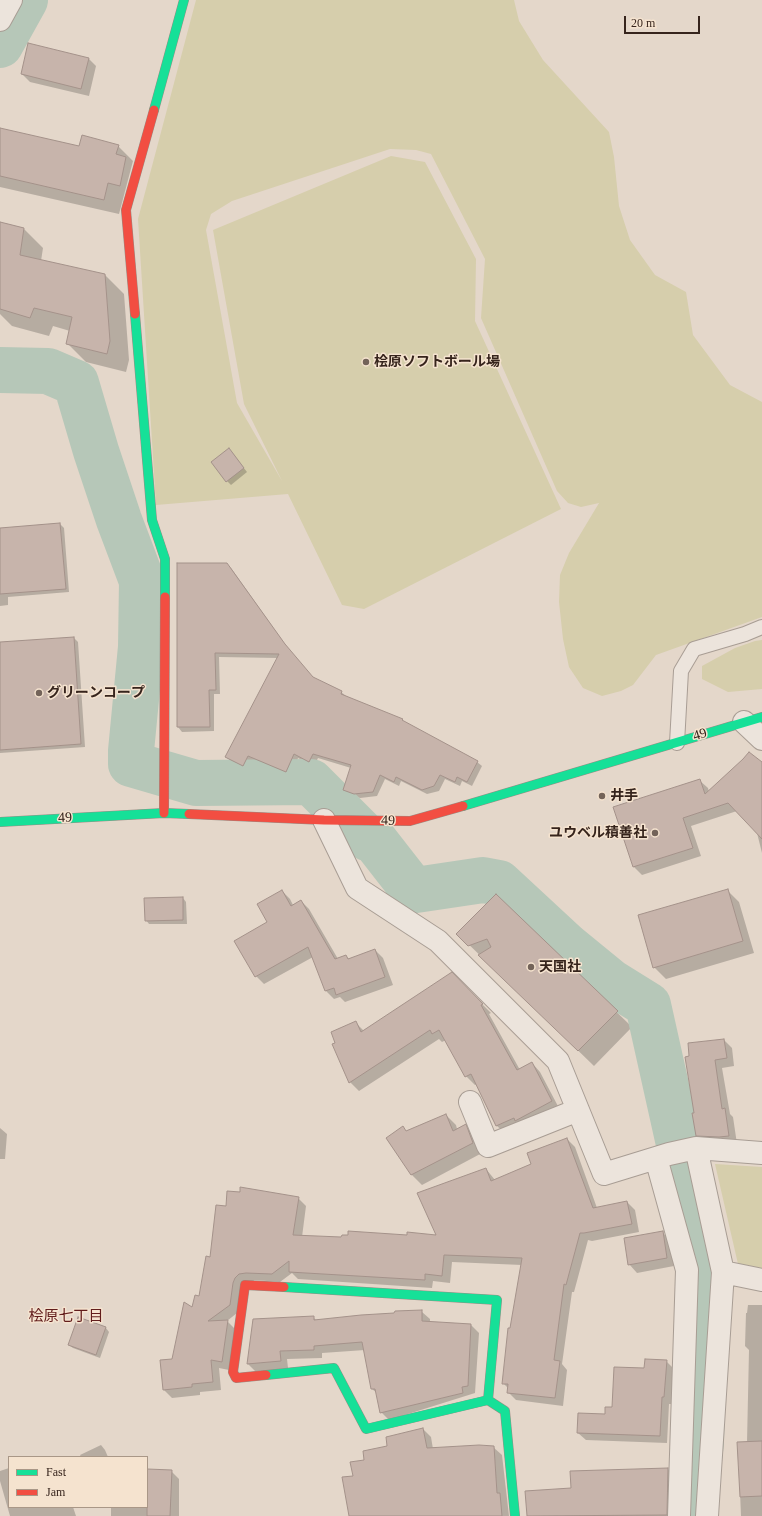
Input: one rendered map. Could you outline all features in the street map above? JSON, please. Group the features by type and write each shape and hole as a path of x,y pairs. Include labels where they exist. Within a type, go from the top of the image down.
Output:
{"street":[{"path":"0,20 10,0"},
{"path":"164,813 165,559 152,520 126,210 184,0"},
{"path":"753,719 762,739"},
{"name":"49","path":"0,822 164,813 327,820 410,821 753,719"},
{"path":"327,820 357,888 438,941 558,1061 604,1174 662,1156 696,1148 762,1153"},
{"path":"470,1102 488,1146 578,1110"},
{"path":"696,1148 723,1272 707,1516"},
{"path":"662,1156 687,1270 679,1516"},
{"path":"723,1272 762,1280"},
{"path":"488,1400 497,1300 245,1285 232,1372 236,1378 334,1368 366,1429 488,1400 505,1411 515,1516"}],"lane":[{"path":"677,742 681,671 694,649 745,634 762,627"},
{"path":"745,634 762,631"}],"shaded area":[{"path":"196,0 514,0 519,21 543,60 609,132 614,157 619,206 630,240 655,275 686,292 693,335 730,385 762,402 762,617 656,655 633,685 621,691 602,696 583,688 569,667 563,639 559,602 560,575 569,553 599,503 581,507 568,503 557,491 481,318 485,259 431,154 416,150 390,149 232,201 211,214 206,230 237,403 282,481 244,404 213,230 391,156 425,162 476,259 475,321 561,509 364,609 342,605 288,494 156,505 138,219"},
{"path":"762,640 762,689 728,692 702,679 702,666 735,648"},
{"path":"715,1164 762,1167 762,1268 738,1264"}],"building":[{"path":"28,43 89,58 81,89 21,74"},
{"path":"0,128 79,146 82,135 119,145 116,154 126,157 120,186 108,183 104,200 0,176"},
{"path":"0,222 24,228 20,255 105,274 110,341 107,354 66,344 72,317 34,308 30,318 0,309"},
{"path":"229,448 244,468 226,482 211,462"},
{"path":"60,523 66,589 0,594 0,528"},
{"path":"177,563 227,563 285,644 313,677 342,691 341,694 403,719 402,720 478,761 467,782 457,777 455,782 440,775 434,786 422,790 396,777 394,782 380,775 373,792 354,794 343,790 351,765 313,754 309,762 294,754 286,772 248,756 243,766 225,757 279,654 215,653 216,690 209,690 210,727 177,727"},
{"name":"グリーンコープ","path":"74,637 81,744 0,750 0,642"},
{"name":"ユウベル積善社","path":"749,752 762,762 762,839 728,803 683,818 693,848 633,867 613,807 700,779 705,794"},
{"path":"728,889 743,941 653,968 638,915"},
{"path":"282,890 291,906 301,900 335,959 346,955 348,959 375,949 385,977 336,995 334,988 325,991 308,947 255,977 234,941 267,922 257,904"},
{"name":"天国社","path":"496,894 618,1011 578,1051 478,955 491,947 487,939 468,946 456,934"},
{"path":"183,897 183,920 145,921 144,898"},
{"path":"452,972 483,1004 481,1005 517,1070 532,1062 552,1101 515,1121 514,1118 496,1126 471,1074 465,1077 439,1030 432,1034 430,1030 349,1083 332,1044 335,1043 331,1032 356,1021 361,1032"},
{"path":"724,1039 727,1058 715,1060 722,1109 725,1108 729,1136 696,1136 685,1057 689,1056 688,1043"},
{"path":"446,1114 453,1131 466,1124 473,1143 411,1175 386,1138 403,1126 406,1131"},
{"path":"567,1138 593,1208 627,1201 632,1224 580,1233 566,1285 564,1284 554,1360 560,1361 555,1398 507,1393 508,1384 502,1384 508,1328 510,1328 522,1258 444,1255 442,1276 425,1274 425,1280 289,1272 289,1261 272,1274 239,1274 233,1283 230,1305 208,1321 228,1320 222,1362 211,1360 213,1382 192,1384 192,1387 163,1390 160,1360 172,1359 184,1302 192,1307 195,1295 199,1296 206,1256 210,1257 216,1205 226,1206 227,1191 240,1192 240,1187 299,1197 293,1235 341,1237 342,1235 348,1235 348,1231 407,1235 407,1232 436,1235 417,1193 486,1168 491,1181 531,1164 527,1153"},
{"path":"663,1231 667,1258 628,1265 624,1238"},
{"path":"422,1310 422,1321 471,1324 468,1386 462,1387 463,1393 380,1413 375,1389 371,1389 362,1342 314,1346 314,1350 280,1351 281,1361 247,1364 253,1319 314,1316 314,1320 394,1313 395,1311"},
{"path":"78,1317 106,1327 96,1355 68,1345"},
{"path":"645,1359 667,1360 664,1397 662,1397 660,1436 577,1433 578,1413 605,1414 605,1407 612,1407 614,1367 644,1368"},
{"path":"423,1428 427,1448 479,1445 494,1446 497,1493 500,1493 502,1516 349,1516 342,1477 353,1476 350,1462 364,1460 363,1451 387,1446 386,1437"},
{"path":"762,1441 762,1496 740,1497 737,1442"},
{"path":"668,1468 667,1515 527,1516 525,1491 571,1488 570,1471"},
{"path":"148,1469 172,1470 170,1516 147,1516"}],"waterway":[{"path":"0,45 25,0"},
{"path":"0,370 48,371 76,383 96,451 119,520 142,581 141,647 131,764 196,783 311,782 367,838 375,841 407,882 409,891 483,880 499,883 567,946 611,982 648,1005 685,1171 705,1276 701,1442 693,1516"}],"traffic: fast":[{"path":"154,110 184,0"},
{"path":"135,314 152,520 165,559 165,597"},
{"path":"463,806 762,717"},
{"path":"0,822 164,813 189,814"},
{"path":"284,1287 497,1300 488,1400"},
{"path":"266,1375 334,1368 366,1429 488,1400 505,1411 515,1516"}],"traffic: jam":[{"path":"135,314 126,210 154,110"},
{"path":"164,813 165,597"},
{"path":"189,814 324,820 410,821 463,806"},
{"path":"266,1375 236,1378 233,1372 245,1285 284,1287"}],"place":[{"name":"桧原ソフトボール場","path":"366,362"},
{"name":"グリーンコープ","path":"39,693"},
{"name":"井手","path":"602,796"},
{"name":"ユウベル積善社","path":"655,833"},
{"name":"天国社","path":"531,967"}],"district":[{"name":"桧原七丁目","path":"66,1317"}]}
